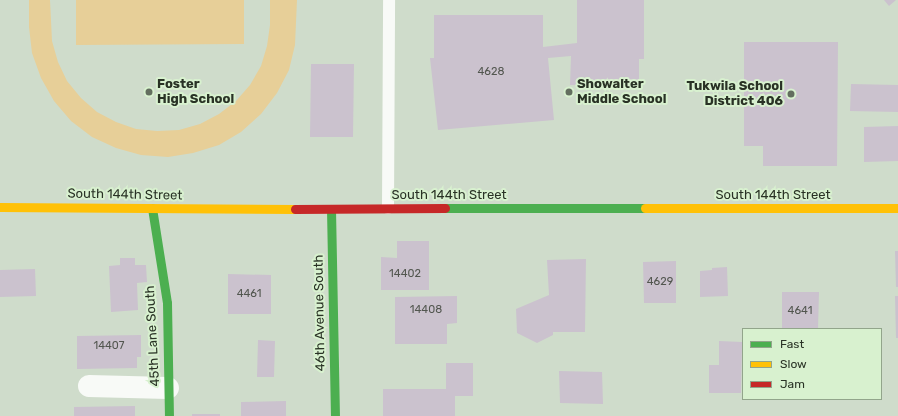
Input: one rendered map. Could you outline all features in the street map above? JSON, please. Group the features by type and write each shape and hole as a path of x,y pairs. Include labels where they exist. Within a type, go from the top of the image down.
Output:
{"street":[{"name":"South 144th Street","path":"0,207 331,209 898,208"},
{"name":"45th Lane South","path":"152,208 167,303 169,416"},
{"name":"46th Avenue South","path":"331,209 335,416"},
{"path":"89,386 168,388"}],"lane":[{"path":"388,208 389,0"}],"shaded area":[{"path":"29,0 50,0 52,41 58,62 67,81 81,98 97,112 116,122 136,129 157,131 179,130 200,124 219,114 236,101 250,85 261,66 267,46 270,25 270,0 297,0 295,45 289,70 277,93 261,114 241,132 219,145 193,153 168,157 141,155 116,148 92,137 71,121 54,101 41,78 32,53 29,27"},
{"path":"76,0 244,0 244,44 76,45"}],"building":[{"path":"577,0 644,0 644,59 639,59 639,86 570,85 571,56 548,58 554,120 438,130 430,58 434,58 434,15 543,15 543,47 577,43"},
{"path":"884,0 896,0 889,6"},
{"name":"Tukwila School District 406","path":"744,42 838,42 837,166 763,166 763,146 744,146"},
{"path":"311,64 354,64 353,137 310,137"},
{"path":"851,84 898,85 898,112 850,111"},
{"path":"898,126 898,161 864,162 864,127"},
{"path":"397,241 429,241 429,290 381,290 381,257 397,258"},
{"path":"895,251 898,251 898,287 896,287"},
{"path":"120,258 135,258 135,265 146,265 147,282 137,283 138,310 111,312 109,266 120,265"},
{"path":"586,259 585,332 553,332 553,335 537,343 517,333 516,309 549,295 547,260"},
{"path":"676,261 676,303 644,303 643,262"},
{"path":"727,267 728,296 700,297 700,271 712,270 712,268"},
{"path":"35,269 36,296 0,297 0,270"},
{"path":"228,274 271,275 271,314 228,314"},
{"path":"782,292 819,292 818,328 782,328"},
{"path":"457,296 457,323 447,324 447,344 395,344 395,297"},
{"path":"895,296 898,296 898,338 896,338"},
{"path":"141,335 141,357 137,357 137,368 77,369 77,336"},
{"path":"258,340 275,341 274,377 257,377"},
{"path":"719,341 742,342 741,393 709,393 709,365 719,365"},
{"path":"446,363 473,363 473,396 455,396 455,416 383,416 383,389 446,389"},
{"path":"559,371 602,372 603,404 560,403"},
{"path":"286,401 286,416 241,416 241,402"},
{"path":"135,406 135,416 74,416 74,407"},
{"path":"192,414 220,414 220,416 192,416"}],"traffic: fast":[{"path":"152,208 167,303 169,416"},
{"path":"445,208 645,208"},
{"path":"331,209 335,416"}],"traffic: slow":[{"path":"0,207 295,209"},
{"path":"645,208 898,208"}],"traffic: jam":[{"path":"295,209 445,208"}],"place":[{"name":"Foster High School","path":"149,92"},
{"name":"Showalter Middle School","path":"569,92"},
{"name":"Tukwila School District 406","path":"791,94"}]}
